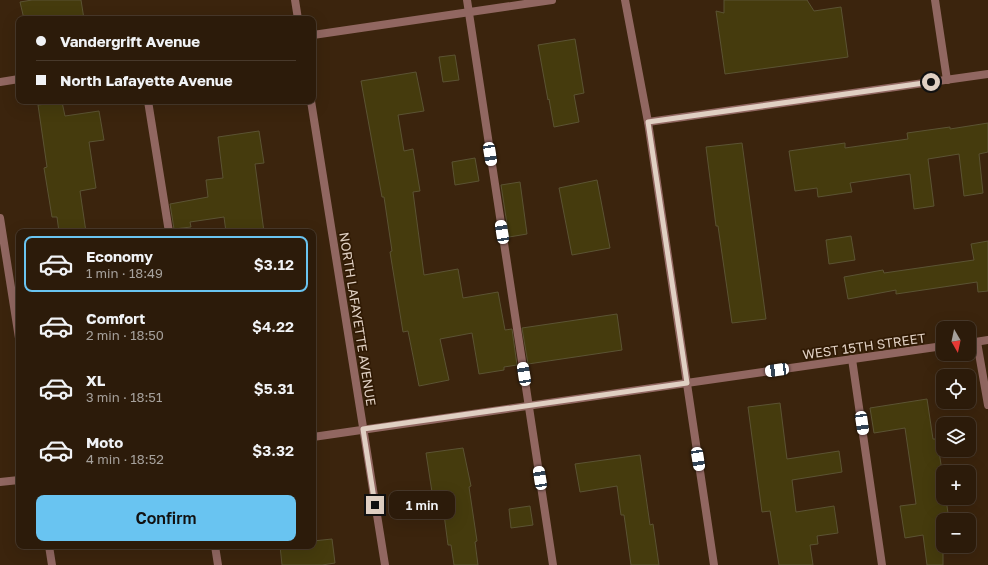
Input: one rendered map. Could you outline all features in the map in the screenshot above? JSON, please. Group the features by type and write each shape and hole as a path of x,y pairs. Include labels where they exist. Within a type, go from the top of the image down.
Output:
{"street":[{"path":"295,0 298,16"},
{"path":"467,0 553,565"},
{"path":"316,35 552,0"},
{"path":"625,0 648,122 714,565"},
{"path":"935,0 947,80"},
{"path":"648,122 988,74"},
{"path":"0,82 16,79"},
{"path":"148,104 169,229"},
{"name":"NORTH LAFAYETTE AVENUE","path":"311,104 385,565"},
{"path":"0,218 16,319"},
{"path":"976,342 988,340"},
{"name":"WEST 15TH STREET","path":"316,437 936,347"},
{"path":"976,355 988,405"},
{"path":"852,359 882,565"},
{"path":"0,482 16,480"},
{"path":"49,549 52,565"},
{"path":"215,549 218,565"}],"building":[{"path":"32,0 81,0 84,16 23,16 20,2"},
{"path":"724,0 807,0 814,11 841,7 848,57 725,74 716,11 724,13"},
{"path":"575,39 584,93 574,95 579,122 554,127 538,45"},
{"path":"455,55 459,80 443,82 439,57"},
{"path":"416,72 424,111 398,115 404,151 413,149 420,191 413,192 424,275 458,269 463,298 498,292 505,330 512,329 517,365 504,367 504,370 479,374 472,333 440,339 449,380 419,386 408,331 403,332 390,252 392,251 384,197 382,197 361,81"},
{"path":"62,104 65,116 99,111 104,140 89,142 96,188 80,191 86,229 59,229 57,217 52,217 44,168 47,167 38,105"},
{"path":"988,123 988,152 979,154 983,193 964,196 959,154 928,159 934,206 914,209 910,174 850,183 852,192 818,197 817,188 795,191 789,151 845,143 845,148 908,139 907,133 950,127 950,129"},
{"path":"259,131 264,163 255,164 264,229 226,229 224,217 190,222 191,227 174,229 170,204 208,197 206,180 223,178 218,137"},
{"path":"742,143 766,319 732,323 718,226 716,226 706,147"},
{"path":"475,158 479,181 455,185 452,162"},
{"path":"597,180 610,248 572,255 559,188"},
{"path":"520,182 527,234 509,237 501,185"},
{"path":"851,236 855,260 829,264 826,240"},
{"path":"988,241 988,291 978,292 977,282 896,294 896,290 848,299 844,277 883,270 884,273 974,260 971,244"},
{"path":"617,314 622,350 528,364 522,328"},
{"path":"927,399 933,439 936,439 936,457 940,457 941,465 936,465 936,505 947,505 948,513 936,513 936,553 943,553 943,565 927,565 923,535 905,538 900,506 916,504 905,428 874,433 870,408"},
{"path":"780,403 787,459 839,451 842,472 792,480 796,512 834,506 838,533 817,536 818,544 810,545 813,565 779,565 770,511 762,512 748,407"},
{"path":"463,448 471,486 469,487 477,541 475,542 478,565 454,565 451,545 448,545 441,491 432,492 426,453"},
{"path":"640,455 650,525 653,524 659,565 631,565 624,515 621,515 617,486 580,492 575,464"},
{"path":"530,506 533,525 511,528 509,509"},
{"path":"332,539 335,563 322,565 282,565 280,549 316,549 316,541"}],"route":[{"path":"375,505 363,429 687,383 648,122 931,82"}]}
